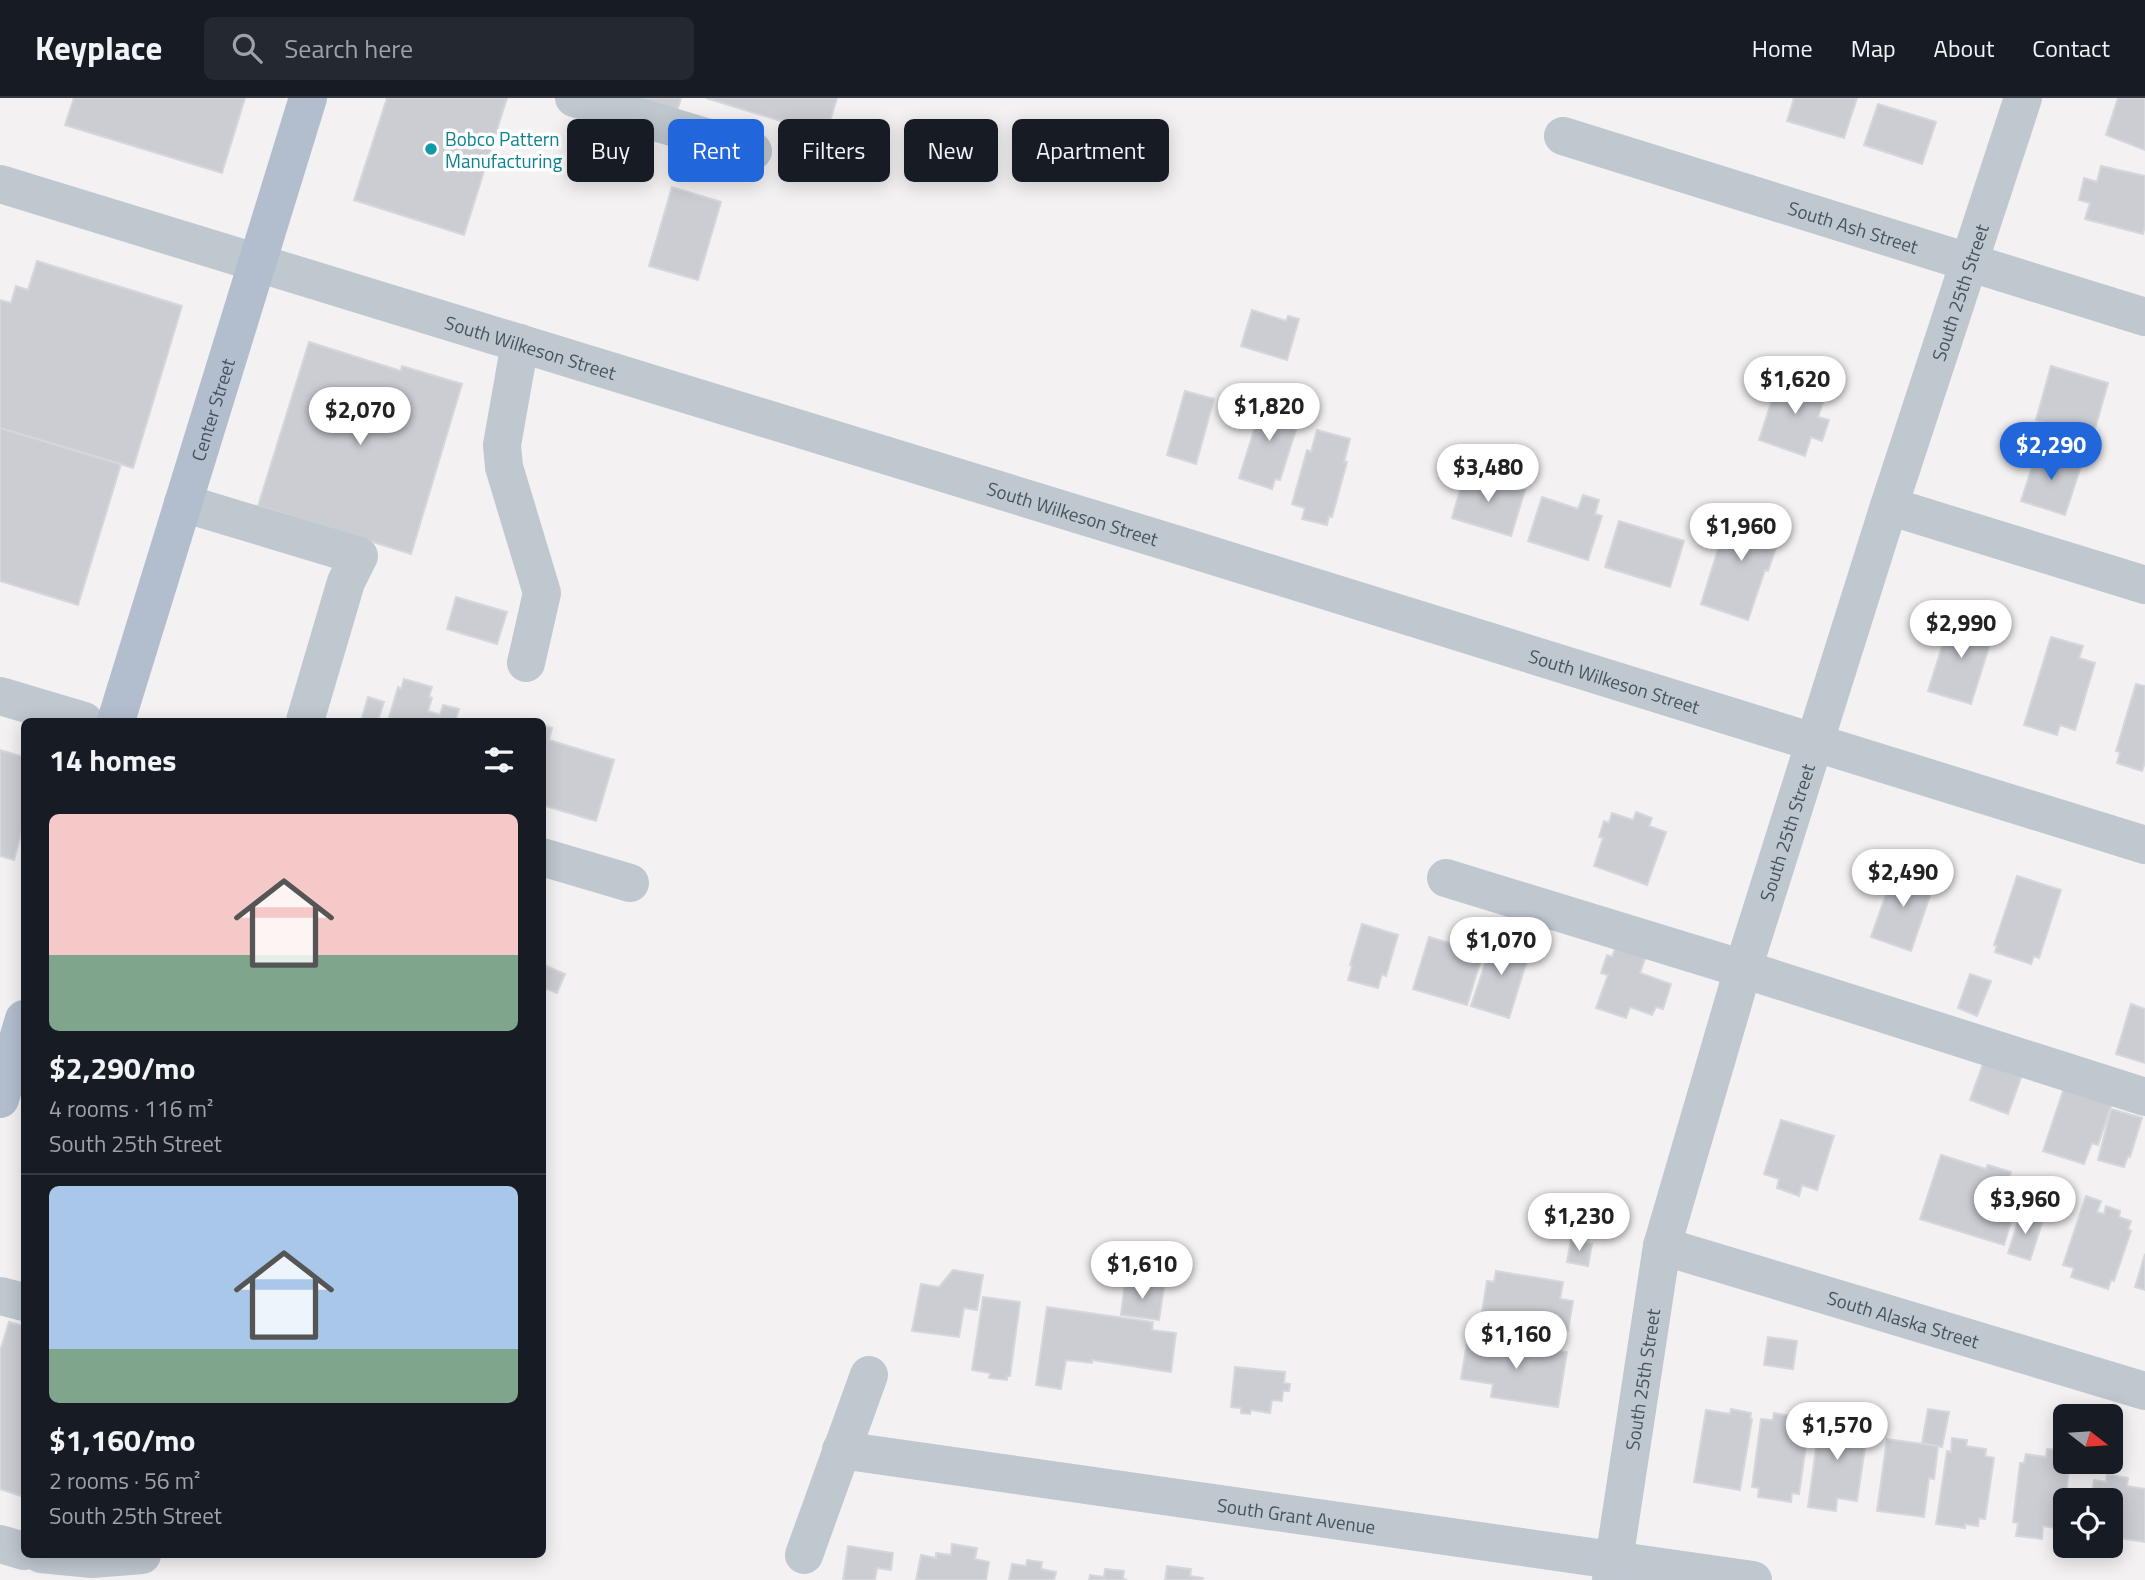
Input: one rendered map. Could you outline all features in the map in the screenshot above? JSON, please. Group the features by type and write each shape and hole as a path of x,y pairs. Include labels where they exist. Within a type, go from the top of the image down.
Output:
{"main road":[{"name":"Center Street","path":"117,718 308,98"},
{"path":"0,1099 16,1036"}],"street":[{"path":"573,98 668,126"},
{"name":"South 25th Street","path":"1612,1569 1662,1246 1743,969 1889,506 2023,98"},
{"name":"South Ash Street","path":"1563,136 2145,317"},
{"name":"South Wilkeson Street","path":"0,184 1161,539 2145,845"},
{"path":"520,343 502,445 504,467 542,593 526,663"},
{"path":"183,503 359,556 346,582 306,718"},
{"path":"1889,506 2145,585"},
{"path":"0,696 74,718"},
{"path":"546,858 631,883"},
{"path":"1446,878 2145,1097"},
{"name":"South Alaska Street","path":"1662,1246 2145,1391"},
{"path":"0,1296 21,1301"},
{"path":"804,1555 869,1375"},
{"name":"South Grant Avenue","path":"841,1450 1612,1569 1753,1580"},
{"path":"0,1544 21,1549"},
{"path":"54,1564 104,1558"}],"building":[{"path":"74,98 245,98 222,173 65,125"},
{"name":"Bobco Pattern Manufacturing","path":"387,98 507,98 464,235 354,200"},
{"path":"632,98 681,98 677,112"},
{"path":"706,98 837,98 831,119 778,120"},
{"path":"1794,98 1857,98 1844,138 1787,121"},
{"path":"2118,98 2145,98 2145,150 2106,135"},
{"path":"1878,104 1936,122 1922,164 1864,145"},
{"path":"2101,166 2145,176 2143,234 2085,219 2090,203 2079,200 2084,178 2097,182"},
{"path":"672,187 721,202 698,280 649,266"},
{"path":"37,261 182,306 133,468 0,428 0,300 11,303 16,286 28,290"},
{"path":"1252,310 1286,321 1288,316 1299,319 1287,360 1241,346"},
{"path":"309,342 401,371 402,366 462,384 411,554 258,506"},
{"path":"2051,366 2108,383 2093,436 2036,420"},
{"path":"1780,375 1827,390 1818,417 1829,420 1822,441 1811,437 1805,456 1759,440"},
{"path":"1185,391 1214,399 1196,464 1167,455"},
{"path":"1250,401 1262,405 1263,402 1301,414 1280,480 1275,479 1272,489 1239,478 1257,421 1245,417"},
{"path":"0,428 121,464 78,605 0,581"},
{"path":"1317,430 1350,439 1344,462 1347,462 1332,517 1329,516 1327,525 1302,519 1305,508 1292,504 1307,450 1311,452"},
{"path":"2038,448 2082,463 2065,515 2021,501"},
{"path":"1465,473 1525,490 1511,536 1452,518"},
{"path":"1583,495 1599,500 1595,514 1602,516 1588,560 1528,541 1542,497 1578,509"},
{"path":"1731,507 1784,524 1748,620 1701,604"},
{"path":"1619,521 1684,541 1670,587 1605,567"},
{"path":"456,597 507,612 497,644 447,629"},
{"path":"1952,615 1995,628 1971,704 1928,691"},
{"path":"2051,637 2083,646 2079,658 2095,663 2075,730 2060,725 2057,735 2024,725"},
{"path":"404,679 432,687 428,711 440,715 443,705 459,709 456,718 389,718 398,687 401,689"},
{"path":"2136,684 2145,686 2145,762 2142,771 2117,763 2120,752 2116,751"},
{"path":"368,697 384,702 379,718 362,718"},
{"path":"546,726 552,728 549,740 614,760 596,821 546,806"},
{"path":"0,750 21,756 21,834 14,860 0,856"},
{"path":"1636,812 1652,818 1649,826 1666,832 1647,885 1594,866 1603,838 1599,837 1604,821 1609,823 1612,813 1633,820"},
{"path":"1896,866 1935,881 1911,951 1871,937"},
{"path":"2017,876 2061,890 2039,958 2034,956 2031,964 1995,952 1997,946 1994,945"},
{"path":"1362,924 1398,935 1386,976 1382,974 1378,988 1348,980"},
{"path":"1429,937 1483,953 1467,1005 1413,989"},
{"path":"1494,937 1528,946 1526,953 1529,954 1509,1018 1471,1006"},
{"path":"1616,946 1646,956 1640,973 1671,984 1663,1009 1656,1007 1652,1015 1630,1007 1626,1018 1596,1008 1608,975 1601,973 1607,955 1612,957"},
{"path":"546,966 565,974 557,993 546,989"},
{"path":"1970,974 1991,981 1977,1016 1958,1008"},
{"path":"2131,1004 2145,1009 2145,1063 2116,1054"},
{"path":"1984,1061 2022,1075 2008,1114 1970,1100"},
{"path":"2064,1088 2112,1103 2098,1145 2092,1143 2084,1164 2043,1151"},
{"path":"2111,1109 2142,1118 2130,1157 2128,1156 2124,1167 2098,1160"},
{"path":"1781,1120 1834,1136 1817,1190 1802,1185 1799,1196 1777,1188 1779,1179 1764,1174"},
{"path":"1941,1155 1986,1169 1988,1165 2011,1172 2008,1181 2022,1185 2004,1245 1920,1219"},
{"path":"2086,1196 2101,1201 2097,1212 2104,1214 2106,1206 2120,1211 2119,1217 2131,1221 2128,1229 2131,1231 2114,1281 2111,1280 2108,1289 2071,1277 2074,1268 2063,1265"},
{"path":"2021,1212 2043,1220 2030,1260 2008,1253"},
{"path":"1571,1240 1592,1244 1588,1266 1567,1262"},
{"path":"2145,1254 2145,1290 2135,1287"},
{"path":"953,1270 983,1275 977,1310 964,1308 959,1337 912,1331 921,1284 939,1287"},
{"path":"1496,1271 1563,1282 1560,1299 1573,1301 1568,1331 1490,1318 1491,1313 1482,1312 1487,1281 1494,1282"},
{"path":"1125,1282 1164,1287 1159,1320 1121,1315"},
{"path":"983,1297 1020,1302 1010,1376 1007,1376 1007,1380 989,1378 990,1373 972,1370"},
{"path":"1047,1307 1153,1322 1152,1330 1176,1333 1171,1372 1092,1360 1092,1363 1066,1360 1061,1389 1036,1385"},
{"path":"9,1322 21,1325 21,1496 0,1489 0,1351"},
{"path":"1468,1337 1567,1352 1558,1407 1491,1397 1493,1384 1461,1379"},
{"path":"1768,1337 1797,1341 1793,1369 1764,1365"},
{"path":"1235,1367 1285,1372 1284,1383 1290,1384 1289,1391 1283,1391 1282,1401 1272,1400 1270,1413 1251,1410 1250,1414 1241,1413 1241,1408 1231,1407"},
{"path":"1731,1409 1751,1413 1752,1419 1740,1490 1694,1482 1706,1410 1730,1414"},
{"path":"1928,1409 1949,1412 1942,1447 1922,1443"},
{"path":"1774,1413 1791,1416 1790,1422 1809,1424 1799,1494 1792,1493 1791,1502 1758,1497 1759,1488 1752,1487 1761,1419 1773,1420"},
{"path":"1824,1414 1861,1419 1860,1433 1867,1434 1857,1501 1837,1498 1836,1511 1808,1507 1819,1427 1822,1427"},
{"path":"1952,1438 1967,1440 1966,1446 1986,1449 1985,1456 1994,1458 1985,1519 1979,1518 1978,1526 1965,1524 1965,1528 1936,1524 1947,1451 1951,1452"},
{"path":"1887,1439 1938,1446 1934,1479 1929,1478 1924,1517 1877,1511"},
{"path":"2047,1449 2053,1450 2053,1474 2068,1474 2067,1488 2053,1488 2053,1528 2043,1526 2042,1539 2016,1536 2018,1523 2013,1522 2020,1463 2024,1463 2026,1454 2046,1457"},
{"path":"2107,1474 2128,1478 2127,1486 2145,1489 2145,1542 2123,1539 2123,1488 2093,1488 2094,1480 2106,1482"},
{"path":"952,1544 977,1548 975,1559 989,1562 986,1580 916,1580 921,1555 936,1558 936,1553 951,1555"},
{"path":"848,1546 893,1553 891,1570 877,1568 875,1580 843,1580"},
{"path":"1027,1560 1042,1562 1041,1569 1056,1572 1054,1580 1009,1580 1012,1564 1026,1566"},
{"path":"1167,1566 1191,1569 1190,1576 1203,1578 1165,1580"},
{"path":"1105,1569 1124,1571 1123,1579 1127,1580 1089,1580 1090,1575 1104,1577"}],"place":[{"name":"Bobco Pattern Manufacturing","path":"431,149"}]}
